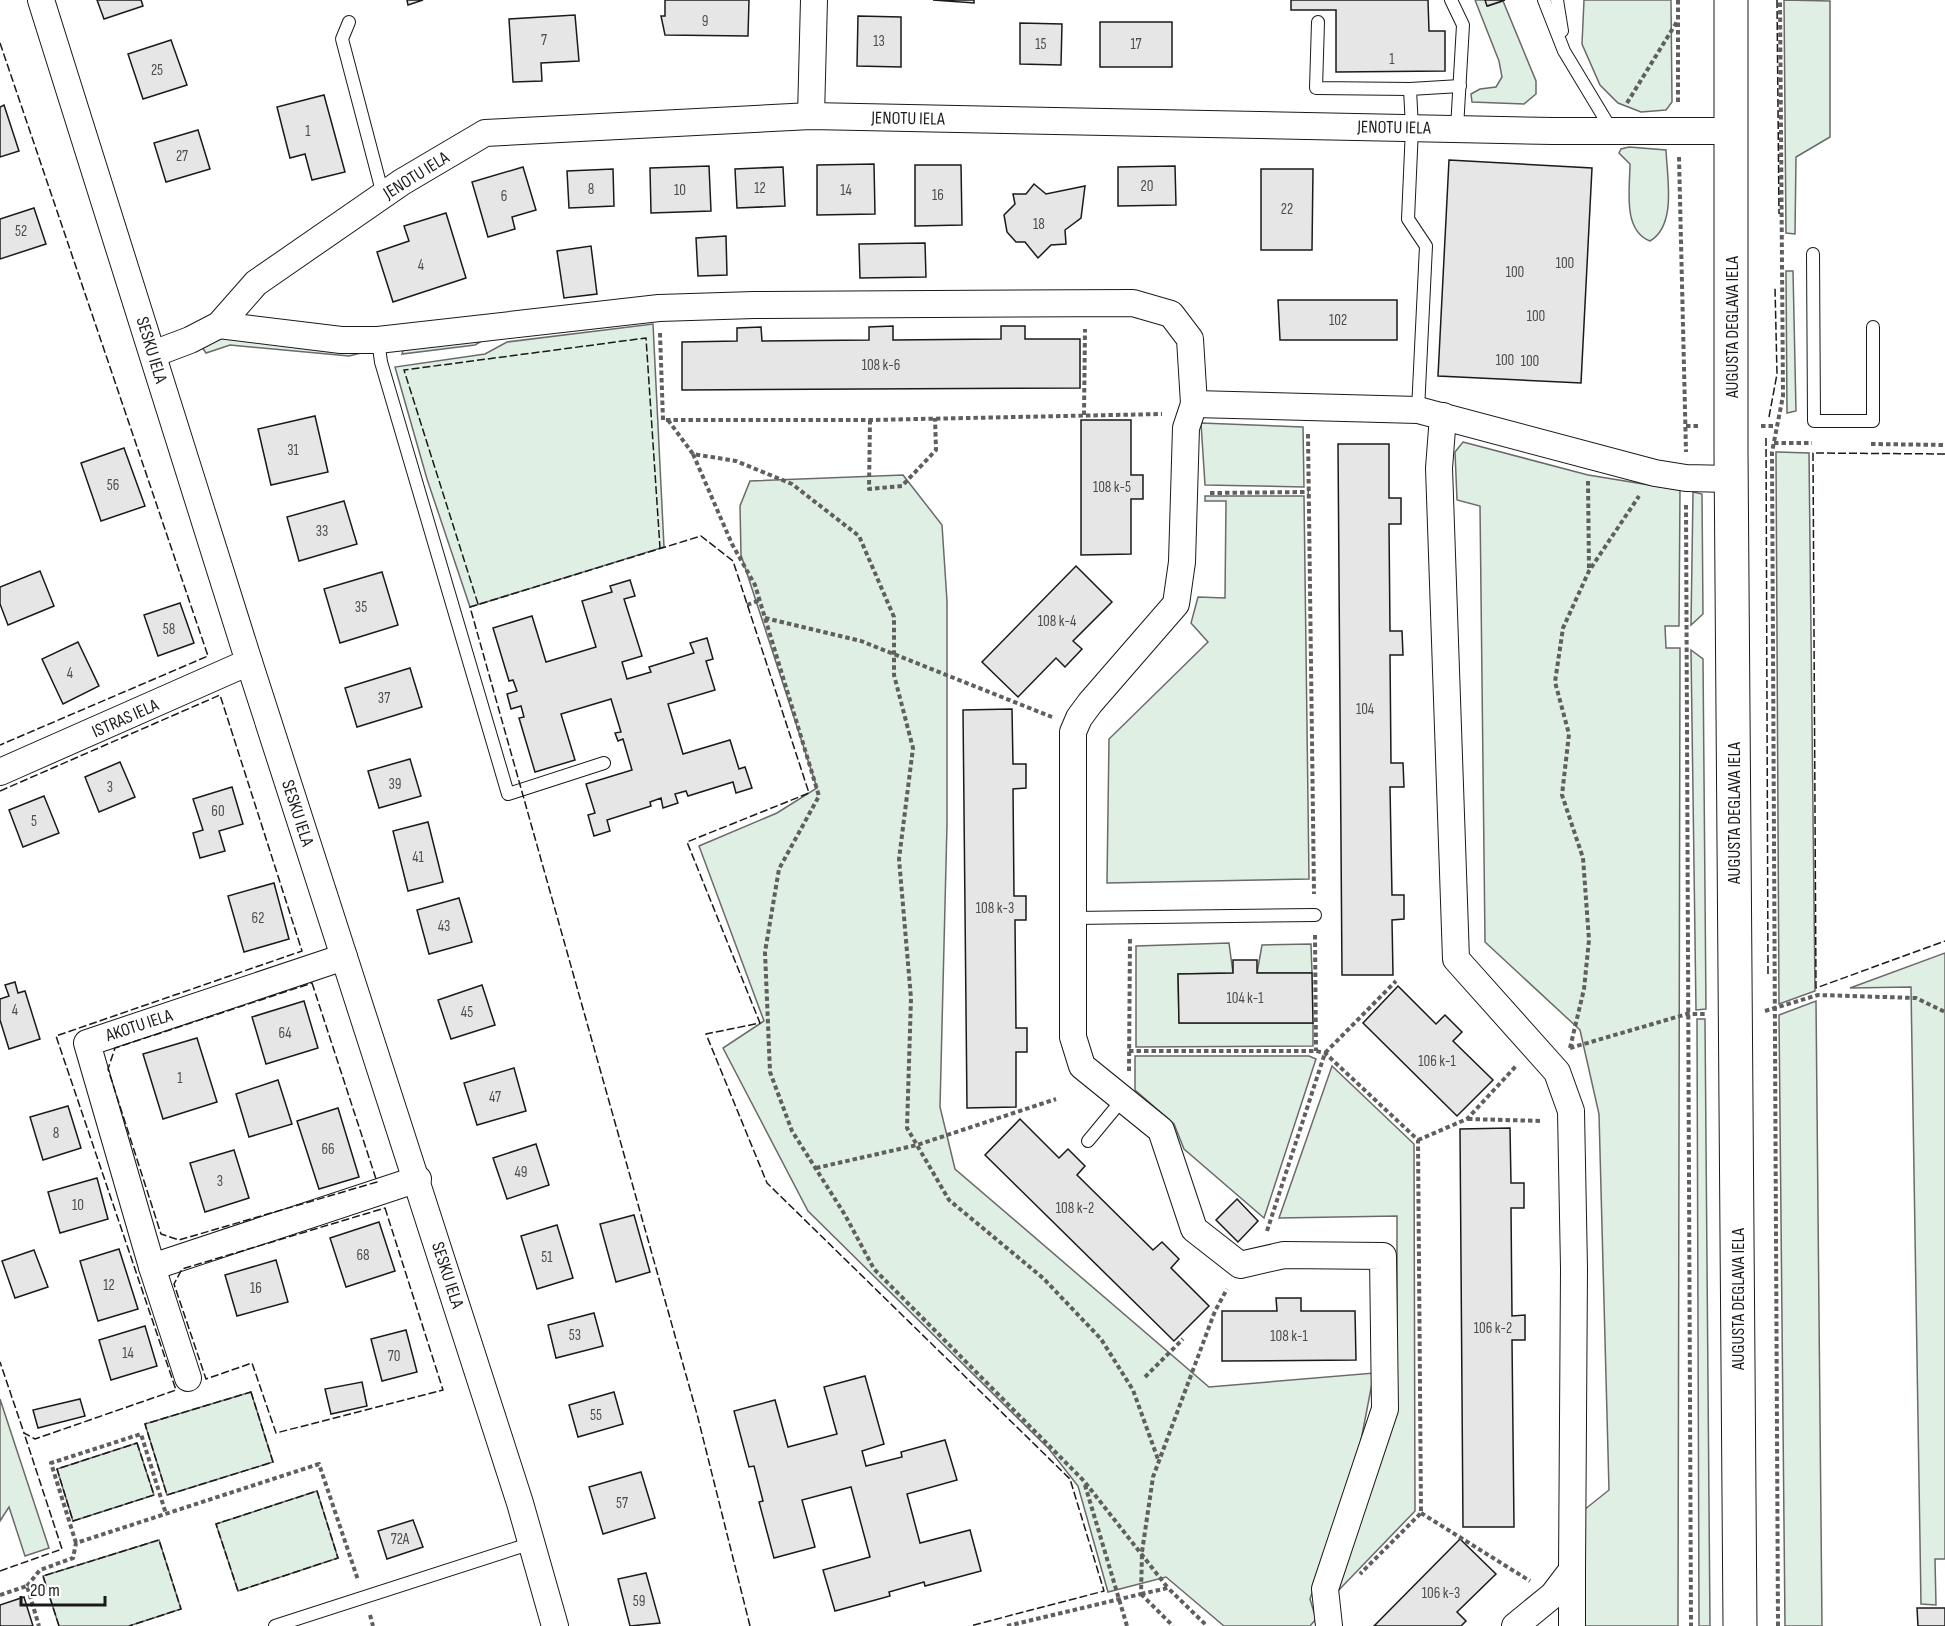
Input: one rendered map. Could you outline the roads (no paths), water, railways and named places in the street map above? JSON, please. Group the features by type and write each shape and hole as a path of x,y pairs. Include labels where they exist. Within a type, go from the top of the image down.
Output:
{"main road":[{"name":"AUGUSTA DEGLAVA IELA","path":"1731,0 1731,479 1740,1626"}],"street":[{"name":"SESKU IELA","path":"41,0 249,662 418,1179 532,1543 555,1626"},
{"path":"811,116 814,0"},
{"name":"JENOTU IELA","path":"153,354 190,340 219,325 256,283 383,195 484,134 811,116 1412,128 1732,130"},
{"path":"219,325 341,340 378,340 659,308 754,305 1133,303 1171,314 1190,339 1194,404 1186,428 1182,562 1176,604 1090,703 1075,726 1073,1037 1082,1066 1161,1130 1194,1229 1240,1265 1284,1255 1383,1256 1385,1409 1325,1589 1329,1626"},
{"path":"1194,404 1418,410 1589,453 1655,473 1686,478 1731,479"},
{"path":"1443,416 1439,468 1456,959 1557,1072 1571,1111 1574,1269 1572,1626"},
{"name":"ISTRAS IELA","path":"0,772 249,662"},
{"name":"AKOTU IELA","path":"188,1378 152,1267 87,1043 344,957"},
{"path":"152,1267 418,1179"},
{"path":"1515,1626 1553,1595 1572,1570"}],"lane":[{"path":"1451,0 1463,25 1457,128"},
{"path":"1544,0 1564,51 1611,129"},
{"path":"1557,0 1564,51"},
{"path":"349,22 342,39 383,195"},
{"path":"1318,22 1316,88 1410,89 1460,86"},
{"path":"1410,89 1412,128 1408,219 1426,246 1418,410"},
{"path":"1813,255 1814,421 1873,421 1872,327"},
{"path":"378,340 381,362 508,794 604,763"},
{"path":"1073,918 1315,915"},
{"path":"1088,1141 1122,1100"},
{"path":"275,1626 532,1543"}]}
